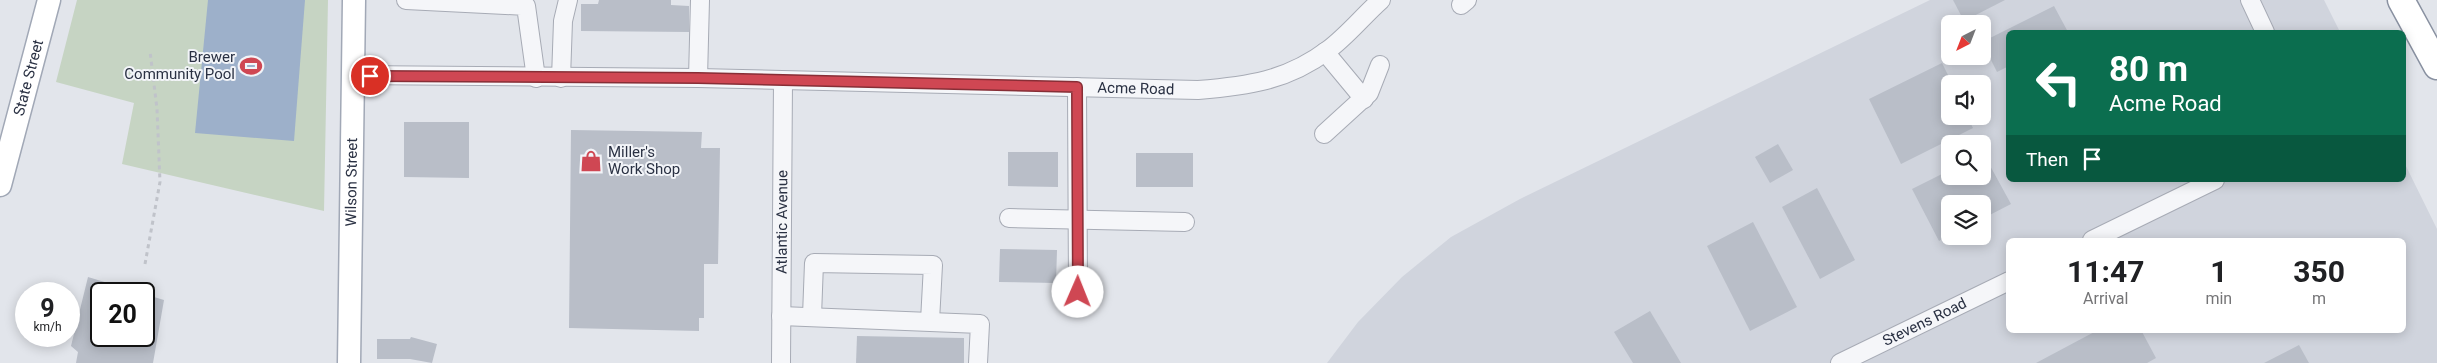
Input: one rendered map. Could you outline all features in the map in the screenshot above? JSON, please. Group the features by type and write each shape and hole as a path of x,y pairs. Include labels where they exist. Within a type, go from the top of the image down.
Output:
{"highway":[{"path":"2401,0 2437,66"},
{"path":"2412,0 2437,55"}],"main road":[{"name":"State Street","path":"0,185 49,0"},
{"name":"Wilson Street","path":"349,363 354,0"}],"street":[{"path":"406,0 525,3 536,78"},
{"path":"561,78 563,21 568,0"},
{"path":"698,78 700,0"},
{"name":"Acme Road","path":"352,75 698,78 1198,90 1250,85 1292,72 1325,52 1380,0"},
{"path":"2250,0 2263,30"},
{"path":"1325,52 1364,99"},
{"path":"1324,134 1369,93 1380,65"},
{"name":"Atlantic Avenue","path":"781,363 782,81"},
{"path":"1077,87 1078,292"},
{"path":"2096,238 2212,182"},
{"path":"1010,218 1185,222"},
{"path":"812,316 814,264 933,265 930,321"},
{"name":"Stevens Road","path":"1840,363 2006,282"},
{"path":"781,316 980,324 978,363"}],"path":[{"path":"145,264 160,182 157,109 150,51"}],"shaded area":[{"path":"1930,0 2324,0 2339,30 2006,30 2006,182 2406,182 2406,166 2437,229 2437,363 1327,363 1358,322 1402,277 1451,237 1520,199"}],"green space":[{"path":"77,0 328,0 324,211 122,164 134,103 56,82"}],"water":[{"name":"Brewer Community Pool","path":"208,0 305,0 294,141 195,133"}],"building":[{"path":"599,0 671,0 671,5 689,6 689,32 581,31 581,4 598,4"},
{"path":"1953,0 2005,0 1976,15 1961,15"},
{"path":"2054,6 2067,30 2006,30"},
{"path":"2006,30 2006,68 1997,72 1991,60 1991,38"},
{"path":"1941,63 1948,75 1941,75 1941,125 1972,125 1973,128 1959,135 1941,135 1941,144 1901,164 1869,99"},
{"path":"404,122 469,122 469,178 404,177"},
{"path":"571,130 702,132 701,148 720,148 718,264 704,264 704,318 699,318 699,331 569,328"},
{"path":"1778,144 1793,170 1770,183 1755,157"},
{"path":"1008,152 1058,152 1058,187 1008,186"},
{"path":"1136,153 1193,153 1193,187 1136,187"},
{"path":"1991,167 2011,204 1991,214 1991,195 1941,195 1941,240 1939,241 1912,189 1941,174 1941,185 1991,185"},
{"path":"1817,188 1855,260 1820,279 1782,207"},
{"path":"1753,222 1797,307 1750,331 1707,246"},
{"path":"1000,249 1057,250 1056,283 999,282"},
{"path":"88,277 105,282 90,282 90,347 155,347 155,297 164,300 153,363 76,363 78,352 72,347 80,347 80,309"},
{"path":"1650,311 1681,363 1633,363 1614,332"},
{"path":"2092,333 2143,333 2156,358 2147,363 2036,363"},
{"path":"857,336 964,338 964,363 856,363"},
{"path":"411,337 437,344 432,363 410,359 377,359 377,339 410,339"},
{"path":"2299,345 2309,363 2264,363"}],"place":[{"name":"Brewer Community Pool","path":"251,66"},
{"name":"Miller's Work Shop","path":"591,161"}],"route":[{"path":"370,76 698,78 1077,87 1078,292"}]}
